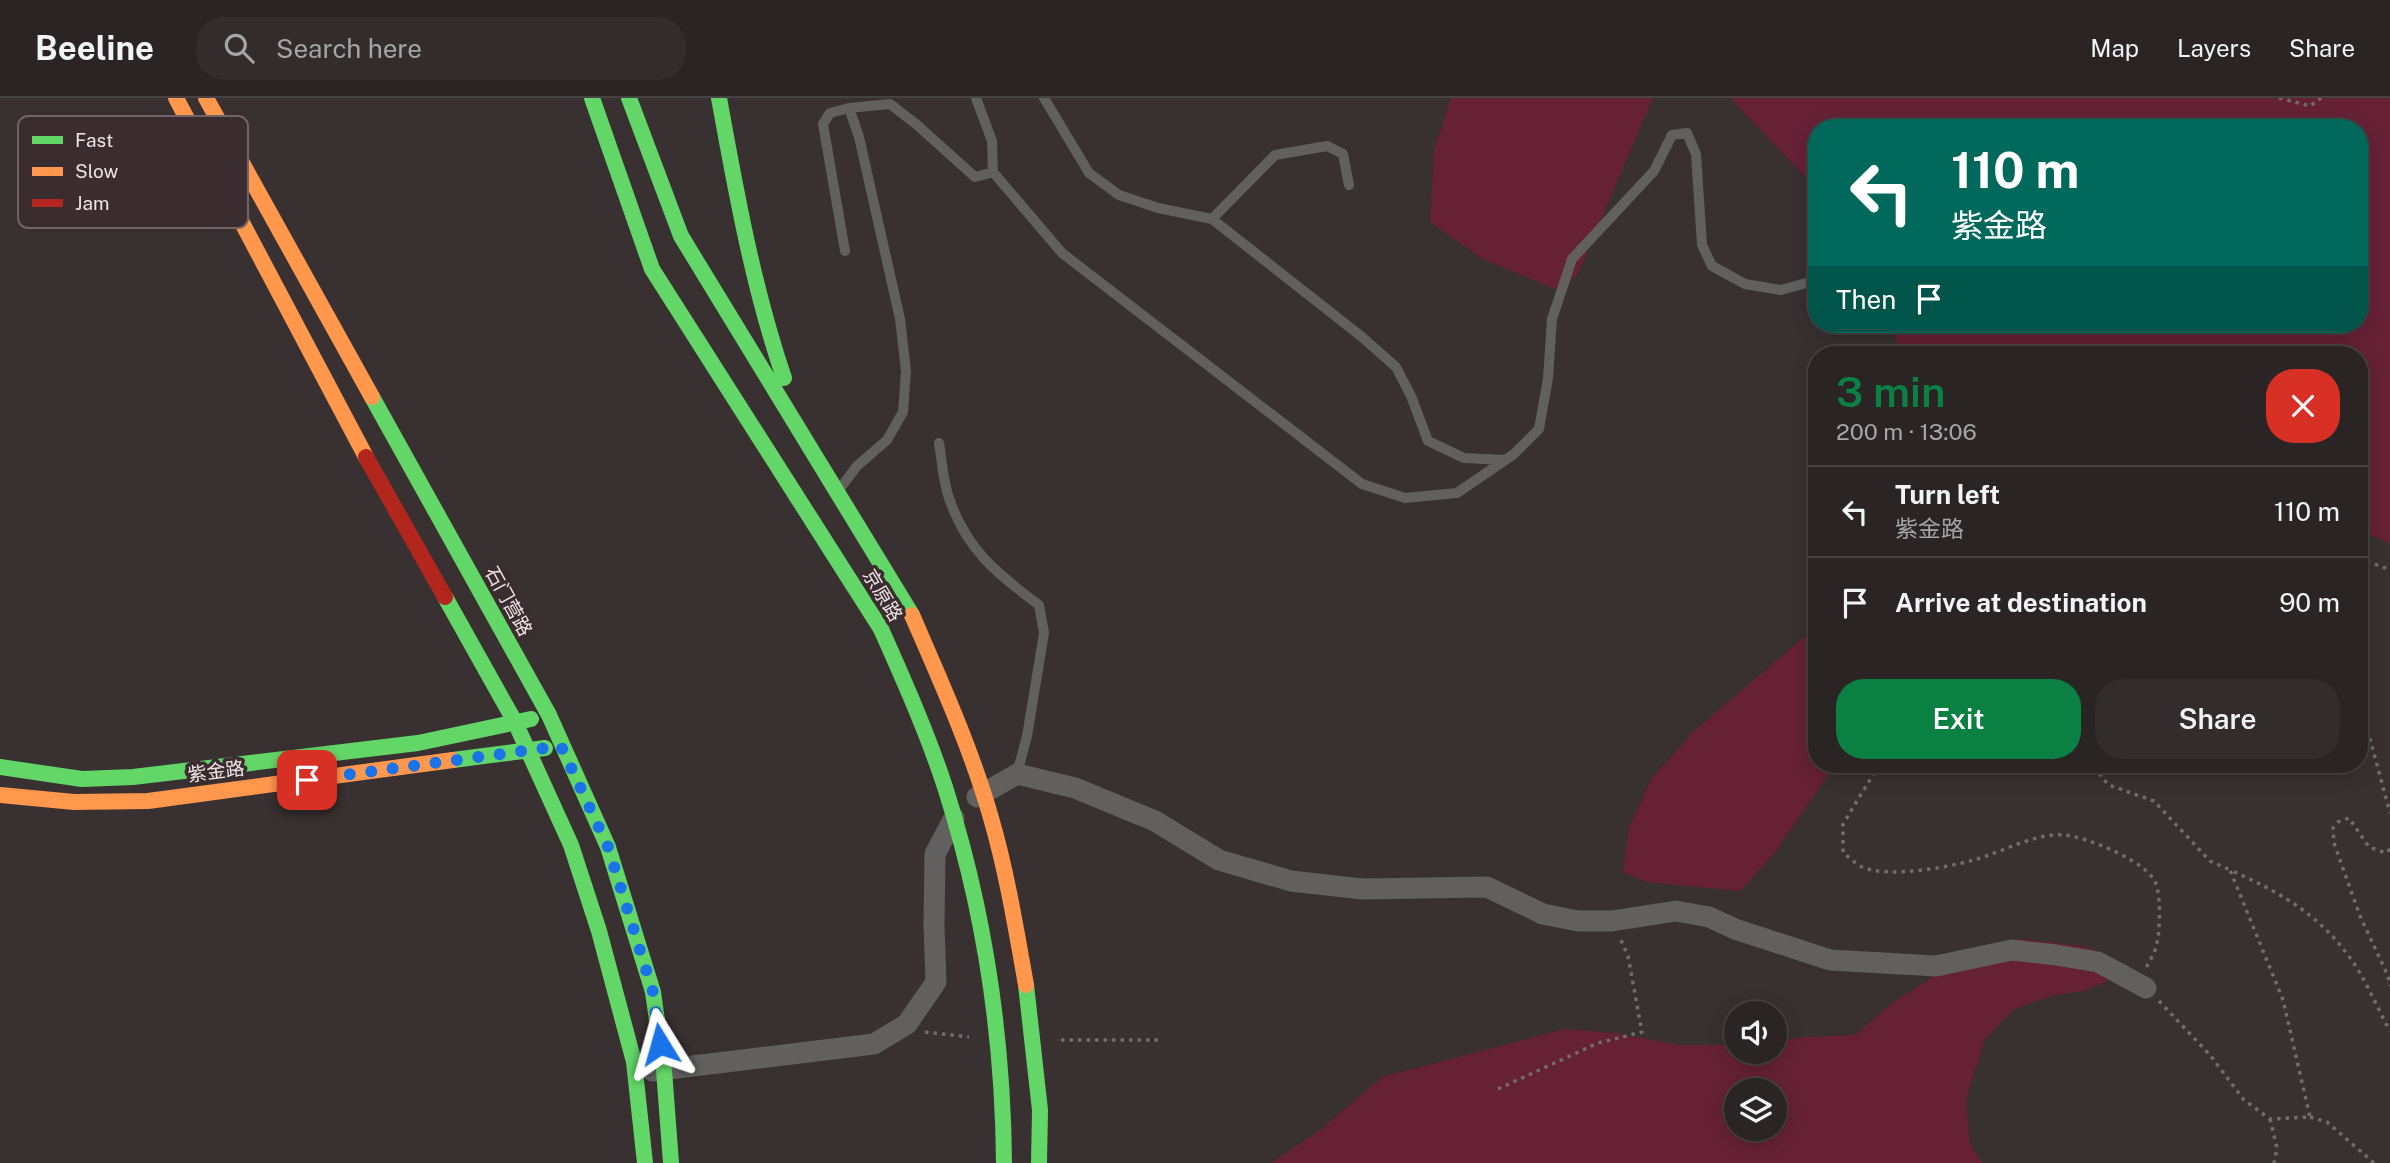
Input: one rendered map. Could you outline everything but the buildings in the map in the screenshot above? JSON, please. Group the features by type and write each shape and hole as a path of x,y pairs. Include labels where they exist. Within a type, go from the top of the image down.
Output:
{"main road":[{"path":"176,98 186,116"},
{"name":"石门营路","path":"206,98 216,116"},
{"name":"京原路","path":"592,98 652,269 881,629 927,736 958,828 996,1015 1006,1111 1004,1163"},
{"name":"京原路","path":"629,98 681,236 912,615 960,723 991,818 1012,905 1030,1010 1040,1110 1039,1163"},
{"path":"719,98 743,229 756,282 774,349 811,449"},
{"name":"石门营路","path":"248,174 549,715 608,847 653,992 664,1070 671,1163"},
{"path":"245,228 360,446 515,722 571,845 600,931 619,1001 635,1073 645,1163"},
{"name":"紫金路","path":"0,767 82,779 133,777 418,743 549,715"},
{"name":"紫金路","path":"0,795 40,801 88,803 148,801 561,746"}],"street":[{"path":"635,1073 874,1044 907,1024 936,982 935,854 959,808 1017,774 1075,788 1154,821 1219,859 1291,881 1362,889 1487,887 1543,914 1578,921 1612,921 1676,911 1709,917 1735,929 1830,960 1936,966 2012,950 2056,955 2098,962 2142,986"}],"lane":[{"path":"976,98 992,141 993,172 1062,253 1362,484 1405,498 1457,492 1506,460 1539,429 1548,378 1552,319 1572,258 1654,171 1672,135 1687,133 1696,154 1702,246 1712,266 1745,284 1781,290 1806,283"},
{"path":"1044,98 1089,173 1119,195 1158,208 1212,219 1396,367 1411,396 1428,441 1464,458 1506,460"},
{"path":"845,250 823,124 830,113 849,108 890,104 975,177 993,172"},
{"path":"837,492 857,466 887,440 898,422 903,412 906,371 900,320 859,137 849,108"},
{"path":"1212,219 1275,155 1326,146 1343,154 1349,185"},
{"path":"939,443 948,497 970,543 1000,576 1039,605 1044,633 1027,736 1017,774"}],"path":[{"path":"2279,98 2311,106 2321,98"},
{"path":"2368,561 2390,570"},
{"path":"2368,736 2390,813"},
{"path":"1874,773 1843,824 1843,852 1861,866 1881,871 1938,869 1983,858 2036,839 2063,835 2099,844 2140,865 2156,883 2160,916 2157,945 2142,986 2210,1055 2244,1100 2270,1119 2310,1117 2327,1122 2374,1163"},
{"path":"2100,773 2101,778 2109,785 2154,801 2210,861 2273,890 2312,915 2349,955 2390,1031"},
{"path":"2390,849 2386,853 2369,847 2349,818 2339,821 2333,828 2334,843 2347,880 2390,986"},
{"path":"2230,870 2283,1000 2310,1117"},
{"path":"1498,1089 1598,1043 1642,1032 1628,956 1612,921"},
{"path":"2270,1119 2277,1147 2274,1163"}],"shaded area":[{"path":"1451,98 1653,98 1578,274 1557,290 1481,258 1430,222 1434,150"},
{"path":"1730,98 2390,98 2390,543 2368,534 2368,346 1901,346 1896,341 1896,333 2368,333 2368,119 1808,119 1808,180"},
{"path":"1808,634 1808,773 1829,773 1773,855 1740,891 1646,882 1623,872 1629,828 1651,779 1693,732"},
{"path":"2022,939 2088,947 2108,959 2106,982 2083,991 2054,995 2014,1009 1985,1039 1966,1099 1970,1144 1982,1163 1271,1163 1319,1131 1382,1077 1564,1029 1614,1033 1680,1045 1724,1045 1724,1064 1787,1064 1787,1039 1855,1035 1894,1002 1942,971 1980,952"}],"traffic: fast":[{"path":"592,98 652,269 881,629"},
{"path":"629,98 681,236 912,615"},
{"path":"719,98 754,274 784,378"},
{"path":"372,397 549,715 608,847 653,992 664,1070 671,1163"},
{"path":"445,597 515,722 571,845 599,931 634,1062 645,1163"},
{"path":"881,629 938,767 971,879 995,1020 1004,1163"},
{"path":"0,767 82,779 133,777 418,743 531,719"},
{"path":"453,760 545,748"},
{"path":"1026,985 1040,1110 1039,1163"}],"traffic: slow":[{"path":"176,98 186,116"},
{"path":"206,98 216,116"},
{"path":"248,174 372,397"},
{"path":"245,228 366,457"},
{"path":"912,615 955,715 983,792 997,839 1026,985"},
{"path":"0,795 74,802 148,801 453,760"}],"traffic: jam":[{"path":"366,457 445,597"}],"route":[{"path":"307,780 561,746 608,847 630,913 653,992 660,1044"}]}
